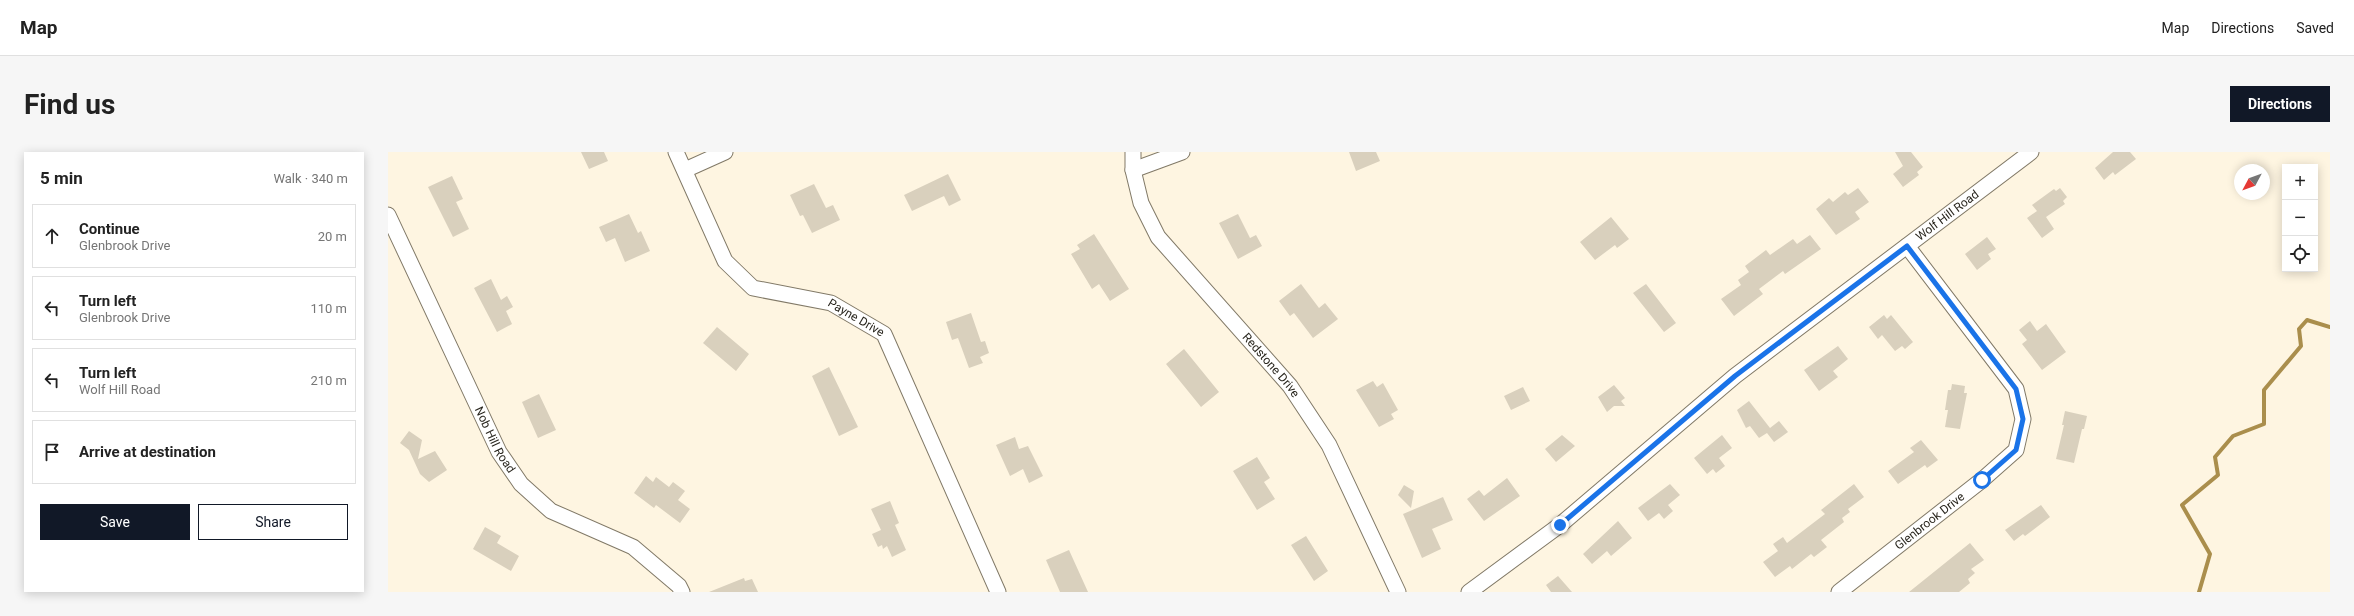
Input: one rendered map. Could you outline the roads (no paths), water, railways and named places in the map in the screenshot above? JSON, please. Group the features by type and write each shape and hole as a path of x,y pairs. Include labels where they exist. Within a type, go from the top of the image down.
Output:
{"street":[{"name":"Payne Drive","path":"676,152 725,261 753,288 832,303 884,334 998,592"},
{"path":"685,170 725,152"},
{"name":"Redstone Drive","path":"1133,152 1134,170 1141,203 1158,237 1290,386 1329,445 1398,592"},
{"path":"1134,170 1182,152"},
{"name":"Wolf Hill Road","path":"1473,591 1560,525 1735,376 2031,152"},
{"name":"Nob Hill Road","path":"388,215 499,452 521,484 550,511 633,547 679,586 682,592"},
{"name":"Glenbrook Drive","path":"1839,592 1982,480 2016,450 2023,419 2016,389 1907,246"}],"waterway":[{"path":"2199,592 2210,554 2182,505 2218,475 2215,457 2233,436 2264,424 2264,390 2301,346 2299,329 2307,320 2330,327"}]}
